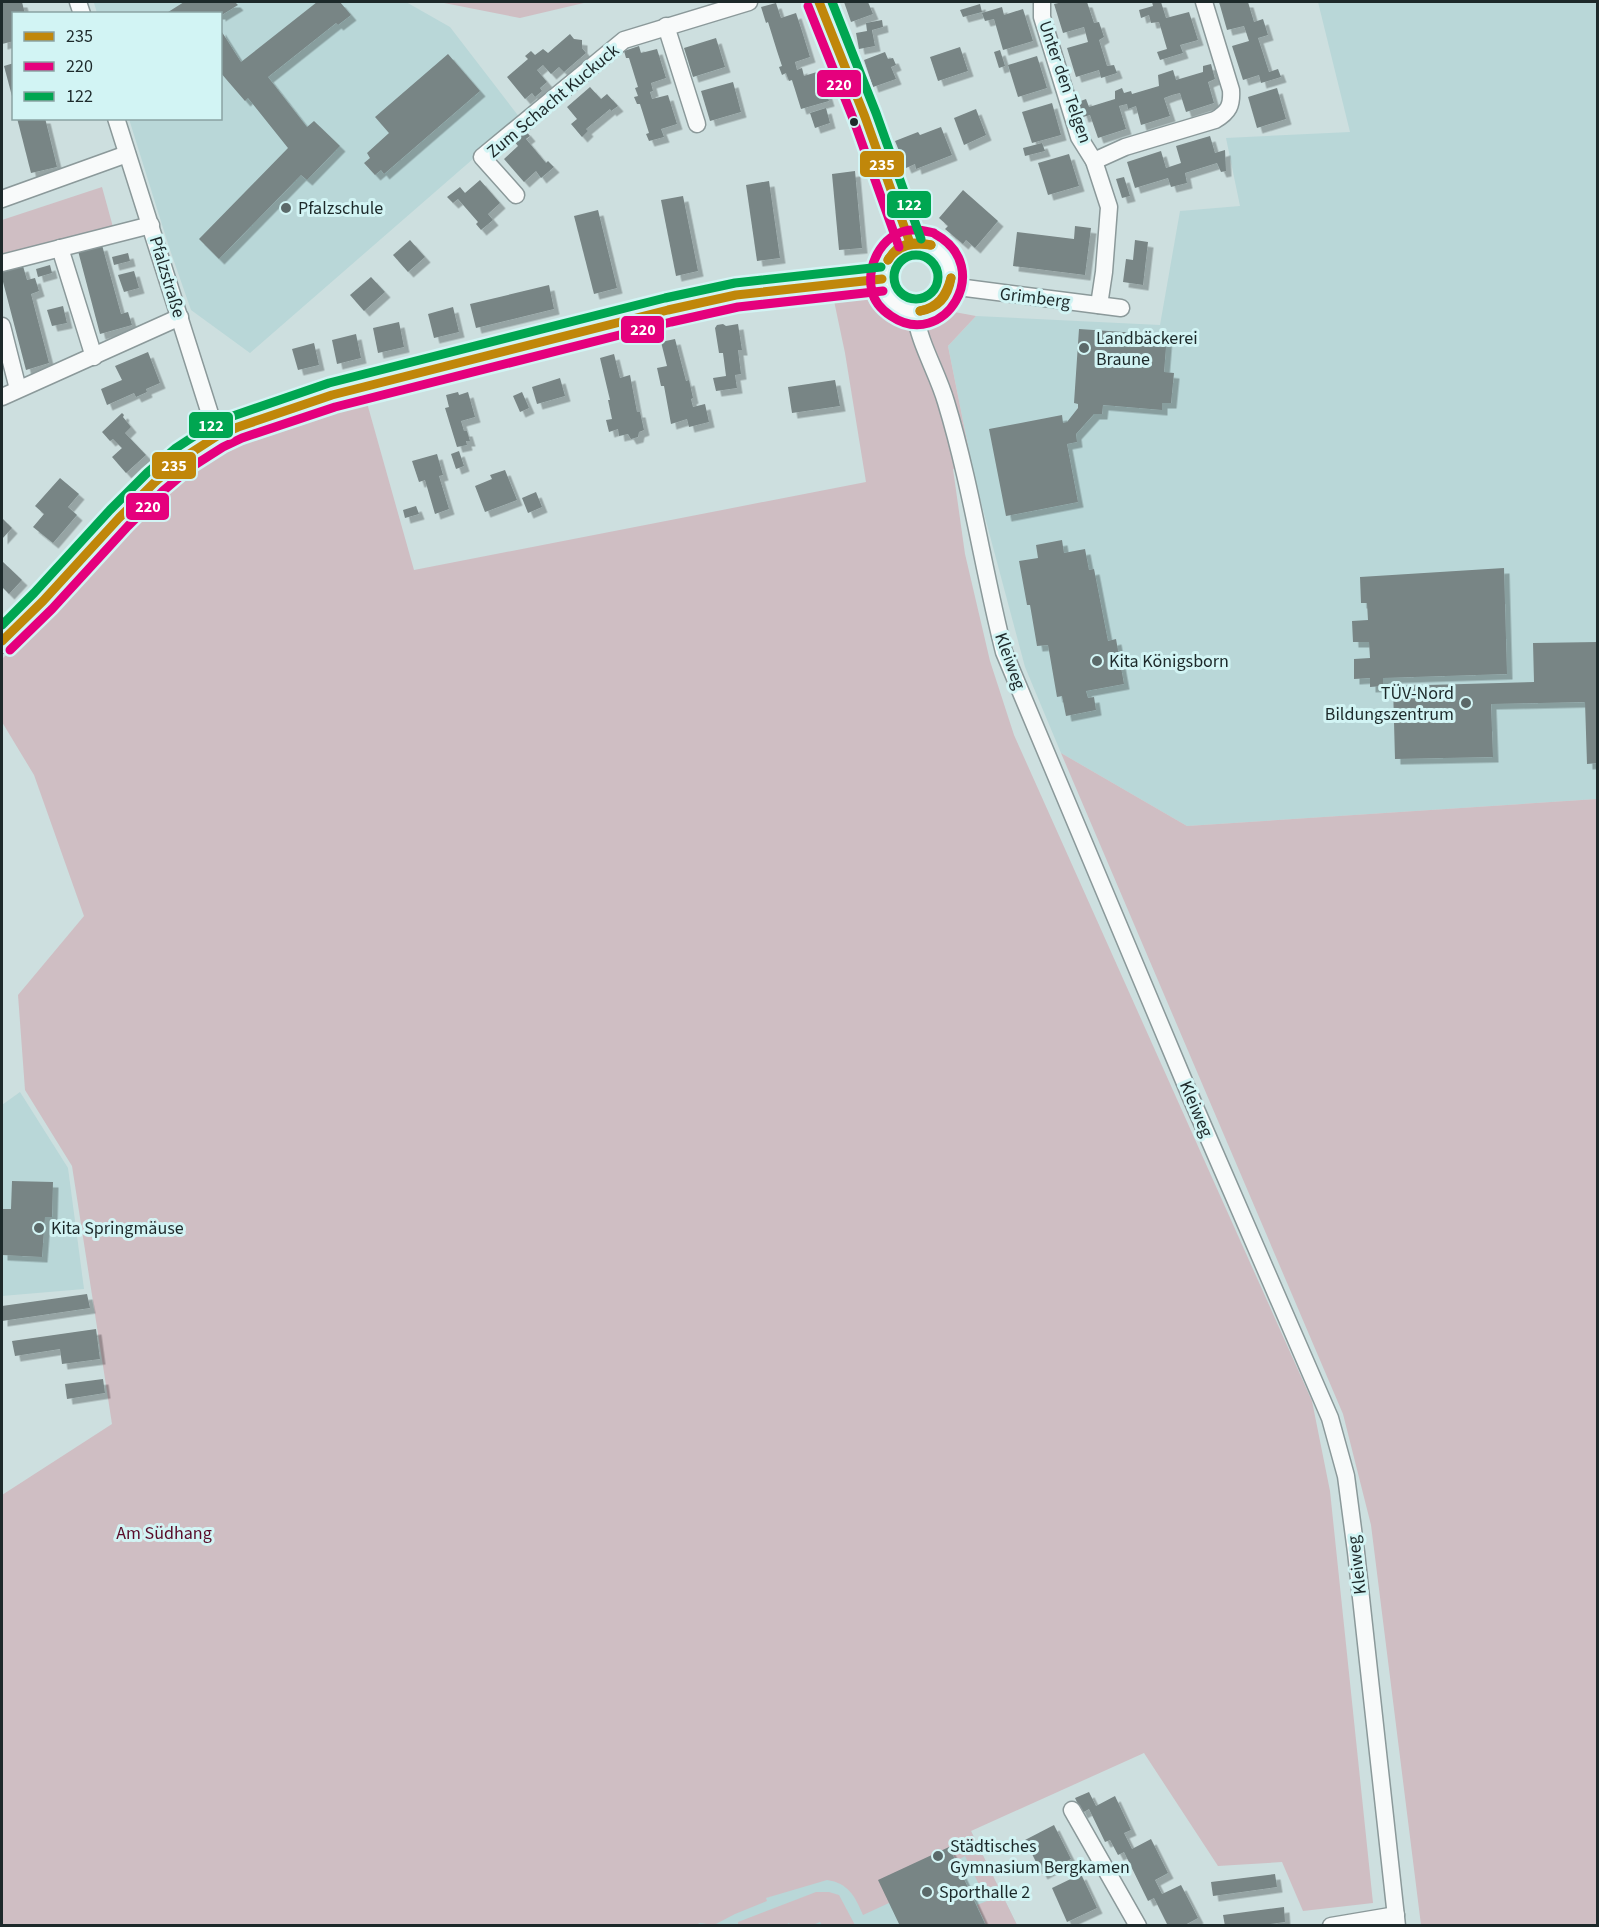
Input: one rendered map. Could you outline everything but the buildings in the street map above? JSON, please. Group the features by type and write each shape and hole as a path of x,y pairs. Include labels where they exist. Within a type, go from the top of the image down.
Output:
{"main road":[{"path":"819,2 865,117 910,243"},
{"path":"921,242 940,250 950,268 950,286 942,301 925,311 905,310 889,298 882,279 886,260 900,246 910,243 921,242"},
{"path":"2,642 43,601 118,518 155,482 183,458 217,436 246,424 332,395 668,310 736,295 882,279"}],"street":[{"name":"Zum Schacht Kuckuck","path":"516,195 482,157 624,40 749,2"},
{"name":"Unter den Telgen","path":"1042,2 1042,17 1080,137 1094,161 1109,207 1099,305"},
{"name":"Unter den Telgen","path":"1094,161 1125,147 1215,120 1227,114 1232,103 1231,90 1204,2"},
{"path":"666,26 697,124"},
{"name":"Pfalzstraße","path":"117,120 217,436"},
{"path":"2,199 127,154"},
{"path":"2,263 151,225"},
{"path":"60,248 93,357"},
{"name":"Grimberg","path":"950,286 1121,308"},
{"name":"Kleiweg","path":"915,312 918,332 946,401 1004,652 1192,1100 1330,1418 1346,1476 1355,1541 1396,1920"},
{"path":"2,397 180,317"},
{"path":"2,326 18,389"},
{"path":"1072,1810 1138,1926"},
{"path":"1330,1926 1396,1920"}],"shaded area":[{"name":"Pfalzschule","path":"406,2 450,27 520,118 250,353 191,310 129,120 222,120 222,12 97,12 94,3"},
{"path":"1318,2 1597,2 1597,799 1187,826 1061,753 1025,667 974,476 948,346 976,316 1160,325 1180,211 1240,206 1226,138 1350,132"},
{"name":"Kita Springmäuse","path":"20,1092 68,1168 84,1289 2,1296 2,1105"},
{"name":"Städtisches Gymnasium Bergkamen","path":"971,1831 1017,1925 694,1926 728,1910"}],"green space":[{"path":"439,2 588,2 520,18"},
{"path":"102,187 113,227 2,257 2,220"},
{"name":"Am Südhang","path":"857,294 976,316 948,346 974,476 953,469 965,554 990,661 1014,735 1312,1401 1330,1491 1373,1903 1303,1911 1282,1862 1218,1866 1144,1753 971,1831 1017,1925 986,1925 977,1905 987,1901 965,1856 956,1861 949,1847 889,1903 863,1915 846,1887 827,1880 766,1898 767,1901 714,1925 700,1923 694,1926 2,1925 2,1495 112,1424 72,1166 25,1090 18,995 84,916 34,775 2,722 2,659 214,449 367,403 414,570 866,482 845,353 833,296"},
{"path":"1061,753 1187,826 1597,799 1597,1925 1421,1925 1371,1525 1343,1414"},
{"path":"816,1892 839,1895 855,1925 822,1925 820,1922 813,1925 790,1925 789,1923 784,1926 738,1925 738,1922"}],"transit line":[{"name":"235","path":"819,2 865,117 910,243"},
{"name":"122","path":"832,2 876,113 921,239"},
{"name":"220","path":"808,6 854,121 899,247"},
{"name":"220","path":"934,233 916,230 895,235 880,250 872,270 872,291 877,302 891,316 911,324 929,323 944,315 956,301 962,284 961,266 953,248 935,234"},
{"name":"235","path":"888,260 896,250 906,244 931,245"},
{"name":"235","path":"888,260 897,251 907,246 931,245"},
{"name":"122","path":"916,255 931,262 938,277 931,292 916,299 901,292 894,277 901,262 916,255"},
{"name":"122","path":"2,625 147,473 176,448 211,425 233,416 329,383 665,298 735,283 881,267"},
{"name":"235","path":"920,311 927,310 942,300 948,291 951,278"},
{"name":"235","path":"920,311 932,307 940,300 951,278"},
{"name":"235","path":"2,641 43,601 155,482 183,458 217,436 238,427 332,395 668,310 736,295 882,279"},
{"name":"220","path":"10,650 52,609 163,491 190,468 242,438 335,407 671,322 738,307 883,291"}],"place":[{"name":"Pfalzschule","path":"286,208"},
{"name":"Landbäckerei Braune","path":"1084,348"},
{"name":"Kita Königsborn","path":"1097,661"},
{"name":"TÜV-Nord Bildungszentrum","path":"1466,703"},
{"name":"Kita Springmäuse","path":"39,1228"},
{"name":"Städtisches Gymnasium Bergkamen","path":"938,1856"},
{"name":"Sporthalle 2","path":"927,1892"}]}
